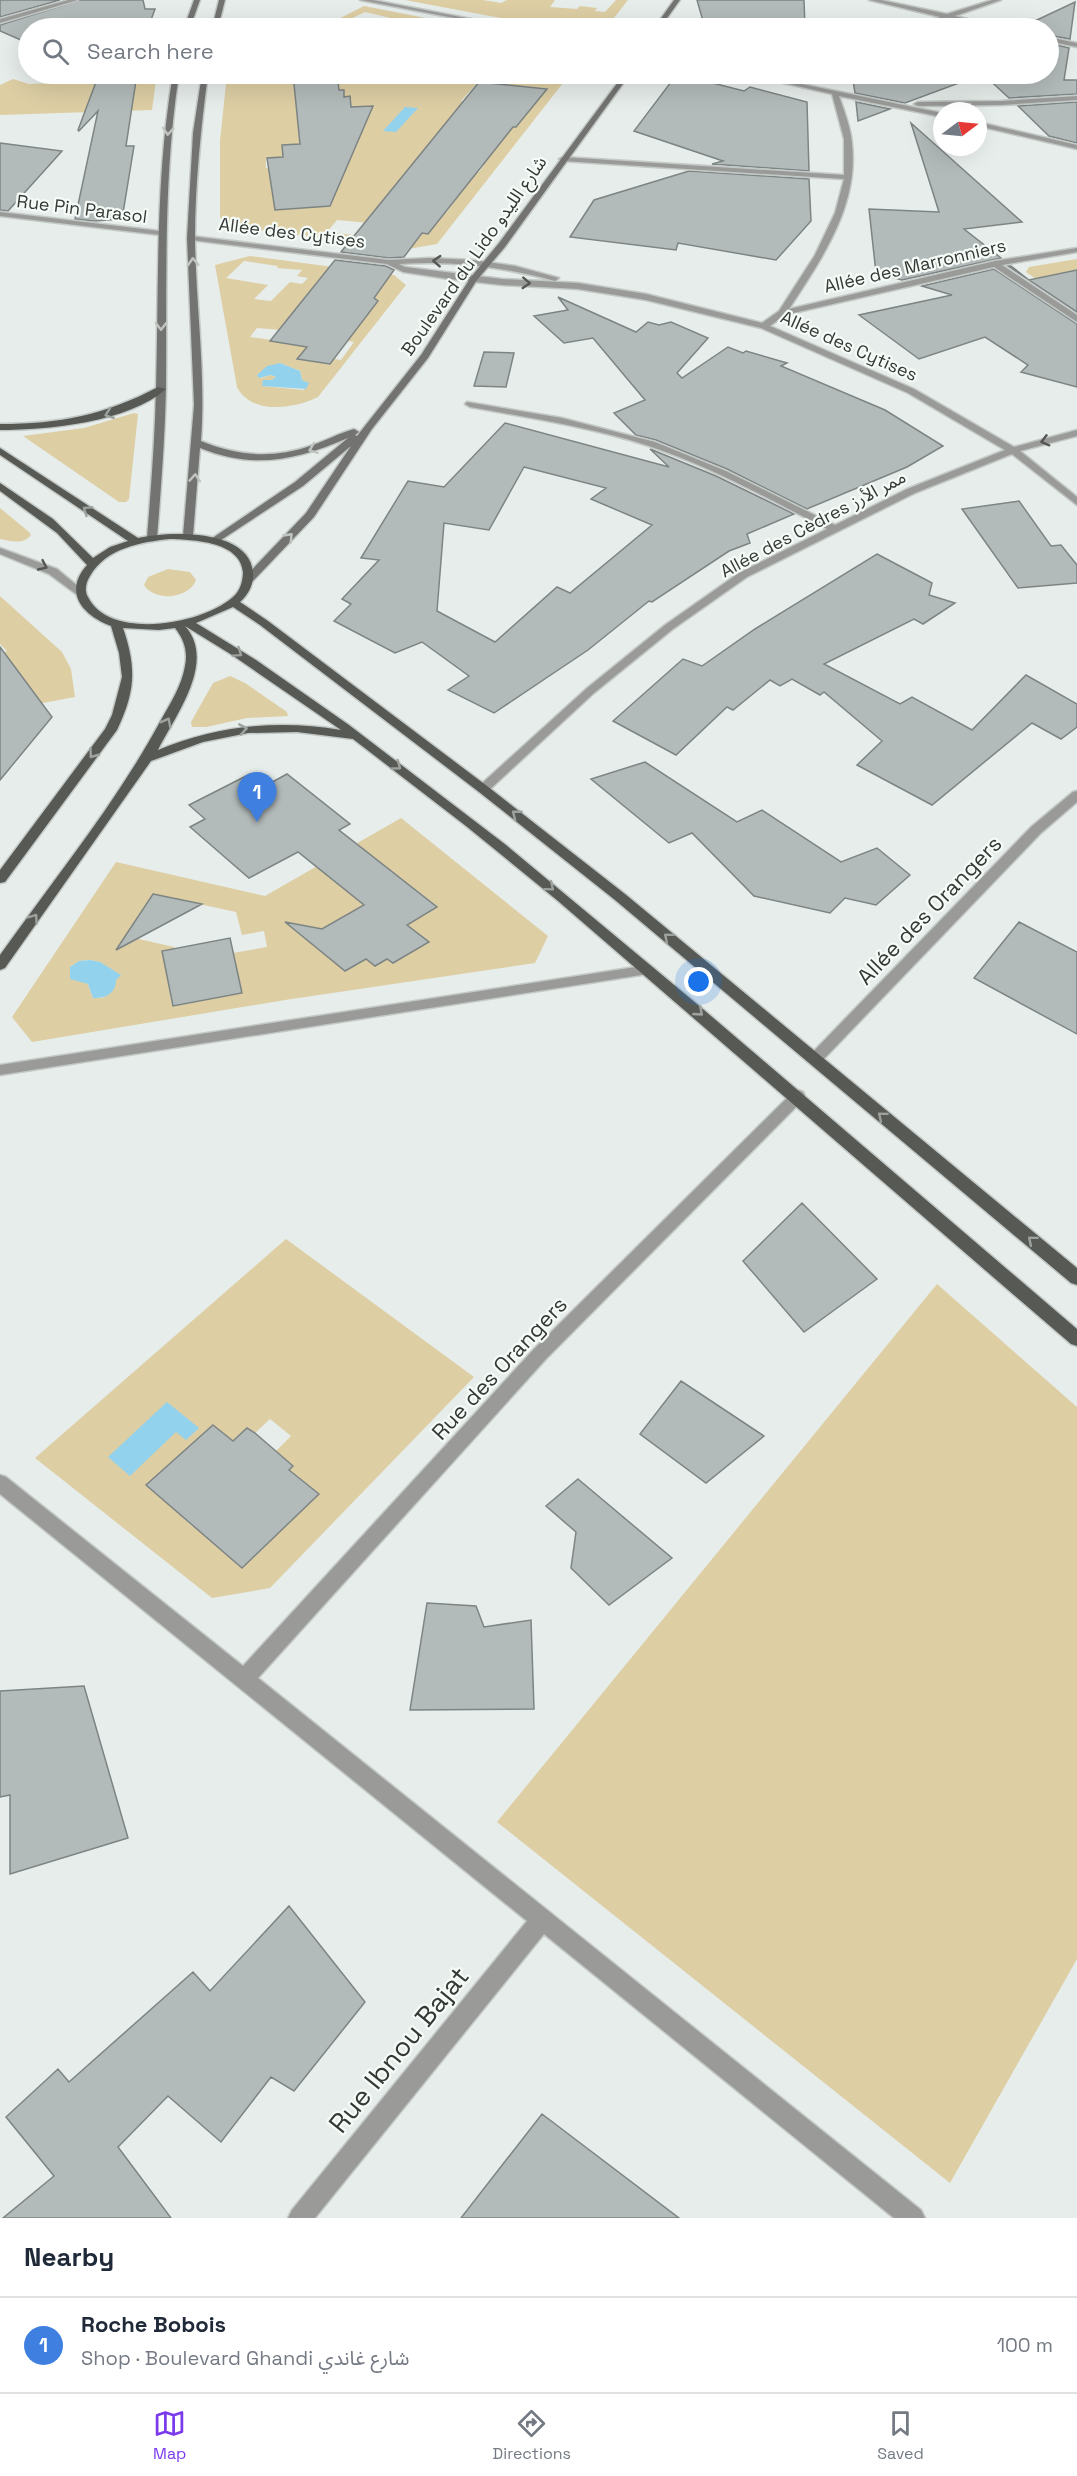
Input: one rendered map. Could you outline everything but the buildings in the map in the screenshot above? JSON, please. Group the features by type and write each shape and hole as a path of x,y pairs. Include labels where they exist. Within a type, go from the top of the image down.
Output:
{"main road":[{"path":"191,18 197,0"},
{"path":"218,18 222,0"},
{"path":"664,18 677,0"},
{"path":"152,538 161,389 160,233 174,84"},
{"path":"188,536 197,443 199,367 191,238 197,133 204,84"},
{"name":"Boulevard du Lido شارع الليدو","path":"248,580 310,515 368,427 425,357 474,279 619,84"},
{"path":"0,427 47,426 98,418 135,404 161,389"},
{"path":"197,443 216,453 240,458 279,459 318,447 368,427"},
{"name":"Boulevard du Lido شارع الليدو","path":"215,542 299,484 368,427"},
{"path":"0,451 136,541"},
{"path":"0,486 57,526 78,546 92,564"},
{"path":"188,536 231,548 242,558 248,568 248,580 234,603 214,615 183,624 154,628 116,623 98,615 86,604 80,592 82,578 92,564 111,550 152,538 188,536"},
{"path":"234,603 264,622 620,897 1077,1278"},
{"path":"0,879 111,730 121,709 128,689 128,671 116,623"},
{"path":"183,624 235,651 359,738 487,834 798,1096 985,1262 1077,1339"},
{"path":"0,965 147,758 181,694 191,668 190,644 183,624"},
{"path":"147,758 206,736 253,727 304,727 359,738"}],"street":[{"path":"0,21 75,0"},
{"path":"363,0 461,18"},
{"path":"872,0 953,18"},
{"path":"945,18 998,0"},
{"path":"1059,41 1077,45"},
{"path":"796,84 933,113"},
{"path":"782,313 825,244 848,190 849,144 835,93"},
{"path":"892,104 1002,103 1077,98"},
{"path":"987,126 1077,147"},
{"path":"563,159 848,177"},
{"name":"Rue Pin Parasol","path":"0,214 160,233"},
{"name":"Allée des Cytises","path":"191,238 388,262 413,260 486,264 545,275 578,286"},
{"name":"Allée des Marronniers","path":"764,326 782,313 995,264 1077,250"},
{"name":"Allée des Cytises","path":"388,262 403,269 474,279 578,286 679,304 764,326 911,391 1013,450 1077,502"},
{"path":"995,264 1077,319"},
{"path":"470,404 587,426 651,444 712,468 835,529"},
{"name":"Allée des Cèdres ممر الأرز","path":"483,789 590,691 669,627 743,575 911,491 1013,450 1077,433"},
{"path":"0,551 37,562 58,573 80,592"},
{"name":"Allée des Orangers","path":"815,1059 1036,830 1077,795"},
{"path":"0,1070 649,970"},
{"name":"Rue des Orangers","path":"244,1679 540,1354 798,1096"},
{"path":"0,1483 913,2218"},
{"name":"Rue Ibnou Bajat","path":"300,2218 542,1919"}],"shaded area":[{"path":"405,0 483,0 501,3 507,0 555,0 550,7 577,9 580,6 597,8 595,11 605,12 616,0 628,0 614,18 501,18"},
{"path":"364,6 426,18 390,18 365,12 352,18 341,18"},
{"path":"13,79 18,81 18,84 155,84 152,110 0,115 0,85"},
{"path":"226,84 476,84 461,101 531,109 546,89 497,84 562,84 437,244 408,249 236,227 220,218 220,141","holes":["324,143 314,165 266,168 266,158 283,157 283,145","484,165 479,172 474,172 471,181 404,174 408,169 421,170","460,193 447,212 391,206","337,220 381,224 428,234 422,233 416,242 327,232"]},
{"path":"250,256 394,275 406,285 318,397 286,406 262,406 244,396 237,387 215,265","holes":["244,261 278,266 277,268 302,270 297,276 308,278 302,284 290,282 271,301 254,299 268,285 226,278","257,328 351,336 348,341 354,342 341,360 334,359 330,364 298,359 309,345 250,337","280,363 300,371 302,380 308,383 304,390 263,386 263,380 272,380 276,377 271,375 261,378 257,375"]},
{"path":"1077,259 1077,270 1069,272 1077,308 1026,272 1029,267"},
{"path":"134,413 138,414 129,499 126,502 119,502 23,436 84,428"},
{"path":"0,508 31,535 21,541 0,539"},
{"path":"168,569 190,572 196,580 186,591 172,596 156,594 144,585 148,577"},
{"path":"0,596 62,652 71,669 75,697 0,711 29,686 19,672 11,674 0,653 7,651 0,644"},
{"path":"230,676 245,683 287,712 288,716 247,718 206,727 192,727 191,722 213,683"},
{"path":"401,818 548,936 535,963 285,1000 32,1042 12,1017 116,862 265,896","holes":["376,859 437,906 407,925 428,942 393,963 387,959 375,966 366,959 345,971 322,952 327,926 364,905 335,882","153,894 236,912 242,935 264,931 267,947 233,953 242,993 172,1005 166,971 178,969 174,947 126,936","79,961 100,962 115,973 111,993 102,998 93,998 88,984 79,980 70,967"]},
{"path":"286,1239 474,1377 270,1588 212,1598 35,1458","holes":["270,1419 291,1436 276,1451 293,1466 284,1475 292,1482 298,1477 319,1494 242,1568 212,1542 201,1521 193,1527 147,1484 213,1425 233,1441 254,1434"]},
{"path":"937,1284 1077,1407 1077,1959 950,2183 497,1822"}],"water":[{"path":"405,107 418,108 396,132 383,131"},
{"path":"280,363 300,371 302,380 309,383 306,389 262,386 263,380 272,380 276,377 271,375 259,378 257,375 267,366"},
{"path":"79,961 100,962 121,975 116,980 112,992 106,996 93,998 88,984 70,979 70,967"},
{"path":"167,1402 199,1428 186,1440 176,1432 130,1476 108,1457"}],"place":[{"name":"Roche Bobois","path":"257,822"}]}
